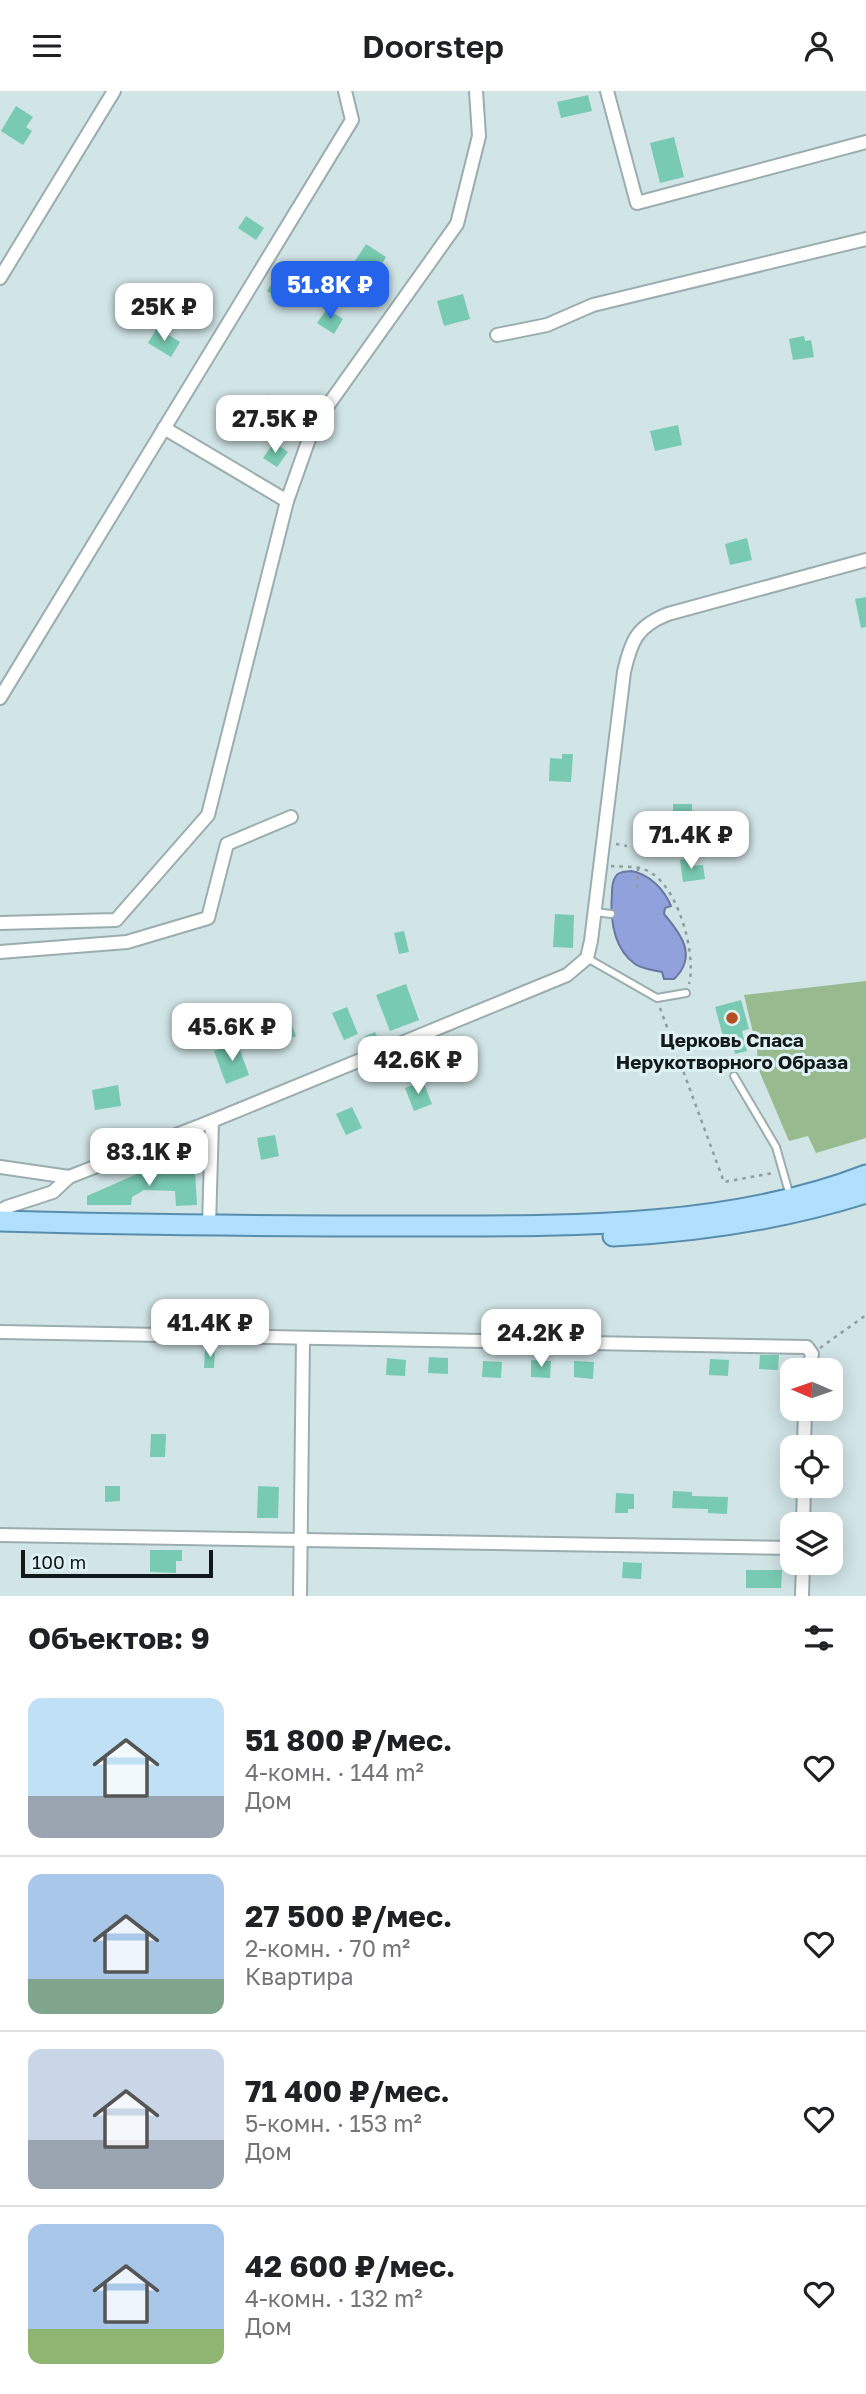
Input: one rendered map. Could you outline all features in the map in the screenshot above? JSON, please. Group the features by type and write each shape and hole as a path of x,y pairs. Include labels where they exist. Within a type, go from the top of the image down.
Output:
{"main road":[{"path":"0,1221 209,1226 616,1224 716,1212 790,1198 832,1189 866,1175"},
{"path":"0,1233 538,1240 641,1235 722,1227 828,1205 866,1193"}],"street":[{"path":"0,278 114,91"},
{"path":"0,698 352,120 345,91"},
{"path":"0,923 116,920 208,815 287,501 314,425 457,225 479,136 476,91"},
{"path":"607,91 637,204 866,142"},
{"path":"497,335 547,325 593,305 866,239"},
{"path":"164,428 287,501"},
{"path":"0,1211 53,1192 69,1177 567,975 587,958 624,672 629,647 638,632 650,621 668,614 866,559"},
{"path":"0,952 127,942 208,918 227,844 291,817"},
{"path":"209,1226 212,1121"},
{"path":"0,1167 69,1177"},
{"path":"0,1332 807,1347 812,1354 811,1358"},
{"path":"300,1596 303,1338"},
{"path":"0,1535 780,1548"},
{"path":"802,1596 803,1575"}],"lane":[{"path":"595,912 611,914"},
{"path":"587,958 657,998 687,993"},
{"path":"734,1076 776,1147 790,1198"}],"path":[{"path":"600,865 645,869 667,887 687,928 692,974 687,993"},
{"path":"637,888 638,869"},
{"path":"657,998 724,1182 782,1171"},
{"path":"812,1354 866,1315"}],"green space":[{"path":"866,981 866,1138 816,1153 808,1136 789,1141 758,1068 757,1049 744,995"}],"water":[{"path":"631,871 644,875 655,883 671,906 665,908 664,914 681,937 686,954 685,962 674,979 664,979 662,972 635,964 622,950 614,931 613,884 617,874"}],"building":[{"path":"588,95 592,111 561,118 557,102"},
{"path":"16,106 33,117 26,127 32,131 23,145 1,131"},
{"path":"674,137 684,177 660,183 650,143"},
{"path":"246,216 264,228 256,240 238,228"},
{"path":"366,244 386,257 374,277 353,264"},
{"path":"281,268 297,279 283,301 267,291"},
{"path":"463,294 470,319 444,326 437,301"},
{"path":"327,309 343,319 334,334 317,323"},
{"path":"157,328 180,342 171,357 148,343"},
{"path":"804,336 805,341 811,340 814,357 793,360 789,339"},
{"path":"268,394 288,407 286,410 291,413 280,431 255,416"},
{"path":"678,425 682,445 655,451 650,431"},
{"path":"274,442 288,452 277,467 263,458"},
{"path":"747,538 752,560 730,565 725,544"},
{"path":"866,597 866,627 861,628 855,599"},
{"path":"562,754 573,754 571,782 549,781 550,758 562,759"},
{"path":"673,804 692,804 692,817 685,817 685,829 673,829"},
{"path":"691,858 692,866 703,865 705,879 683,882 680,860"},
{"path":"555,914 574,915 573,948 553,947"},
{"path":"404,931 409,952 399,954 394,933"},
{"path":"406,984 419,1020 390,1031 376,995"},
{"name":"Церковь Спаса Нерукотворного Образа","path":"741,1000 749,1029 742,1031 747,1051 735,1054 730,1034 723,1036 715,1007"},
{"path":"284,1006 296,1036 280,1043 268,1013"},
{"path":"347,1007 358,1034 344,1040 332,1013"},
{"path":"375,1032 380,1042 370,1047 365,1036"},
{"path":"237,1042 249,1075 226,1084 214,1051"},
{"path":"423,1081 432,1104 414,1111 405,1088"},
{"path":"118,1085 121,1106 95,1110 92,1090"},
{"path":"352,1107 362,1128 346,1135 336,1114"},
{"path":"275,1135 279,1156 261,1160 257,1138"},
{"path":"146,1170 195,1171 197,1205 176,1206 175,1191 144,1190 132,1197 131,1205 87,1205 87,1196"},
{"path":"205,1349 215,1349 214,1368 204,1368"},
{"path":"760,1355 779,1355 778,1370 759,1369"},
{"path":"429,1357 448,1358 448,1374 428,1373"},
{"path":"387,1358 406,1360 405,1376 386,1375"},
{"path":"710,1359 729,1360 728,1376 709,1375"},
{"path":"531,1360 551,1361 550,1378 531,1377"},
{"path":"483,1361 502,1362 501,1378 482,1377"},
{"path":"574,1361 594,1362 593,1379 574,1377"},
{"path":"151,1434 166,1434 165,1457 150,1457"},
{"path":"105,1486 120,1486 120,1501 105,1502"},
{"path":"258,1486 279,1487 278,1518 257,1518"},
{"path":"673,1491 692,1492 692,1496 728,1497 727,1514 708,1513 708,1509 672,1508"},
{"path":"616,1493 634,1494 634,1509 628,1509 628,1513 615,1513"},
{"path":"150,1550 182,1550 182,1561 176,1561 176,1573 150,1572"},
{"path":"623,1562 642,1563 641,1579 622,1578"},
{"path":"746,1570 780,1570 781,1588 746,1588"}],"place":[{"name":"Церковь Спаса Нерукотворного Образа","path":"732,1018"}]}
